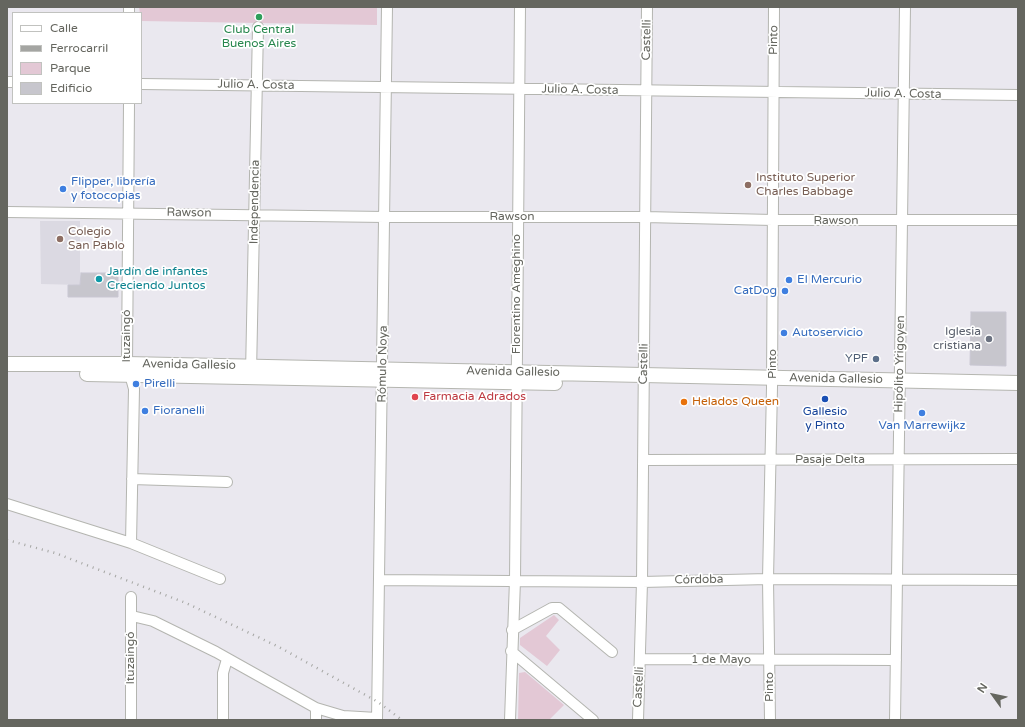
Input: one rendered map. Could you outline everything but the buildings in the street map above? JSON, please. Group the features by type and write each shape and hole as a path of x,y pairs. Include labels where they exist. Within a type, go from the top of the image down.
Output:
{"main road":[{"name":"Avenida Gallesio","path":"7,364 251,372 900,385 1018,392"},
{"name":"Avenida Gallesio","path":"7,373 128,369"},
{"name":"Avenida Gallesio","path":"900,385 1018,383"}],"street":[{"name":"Rómulo Noya","path":"377,719 387,7"},
{"name":"Florentino Ameghino","path":"510,720 512,630 515,580 520,7"},
{"name":"Castelli","path":"638,720 641,659 642,582 647,7"},
{"name":"Pinto","path":"770,720 768,579 772,382 774,7"},
{"name":"Hipólito Yrigoyen","path":"895,720 904,7"},
{"name":"Independencia","path":"251,372 258,27"},
{"name":"Julio A. Costa","path":"142,84 1018,95"},
{"name":"Ituzaingó","path":"129,104 128,369 134,389 131,543"},
{"name":"Rawson","path":"7,212 128,212 385,217 645,217 902,221 1018,220"},
{"name":"Pasaje Delta","path":"643,460 1018,459"},
{"path":"132,479 227,482"},
{"path":"7,504 131,543 220,579"},
{"name":"Córdoba","path":"380,580 642,582 768,579 1018,580"},
{"name":"Ituzaingó","path":"131,597 131,720"},
{"path":"512,630 552,608 559,608 612,652"},
{"path":"132,616 153,621 227,659 316,708 347,718 377,719"},
{"path":"512,651 593,720"},
{"path":"223,720 223,673 227,659"},
{"name":"1 de Mayo","path":"641,659 896,660"},
{"path":"316,708 316,720"}],"shaded area":[{"name":"Colegio San Pablo","path":"40,221 80,221 80,285 41,284"}],"green space":[{"name":"Club Central Buenos Aires","path":"139,7 377,7 377,25 142,21 142,12 140,12"},
{"path":"554,615 559,620 546,636 560,650 547,666 520,645 520,638"},
{"path":"525,672 564,705 549,720 518,720 519,673"}],"railway":[{"path":"7,540 55,553 186,603 279,647 378,702 402,720"}],"place":[{"name":"Club Central Buenos Aires","path":"259,17"},
{"name":"Instituto Superior Charles Babbage","path":"748,185"},
{"name":"Flipper, librería y fotocopias","path":"63,189"},
{"name":"Colegio San Pablo","path":"60,239"},
{"name":"Jardín de infantes Creciendo Juntos","path":"99,279"},
{"name":"El Mercurio","path":"789,280"},
{"name":"CatDog","path":"785,291"},
{"name":"Autoservicio","path":"784,333"},
{"name":"Iglesia cristiana","path":"989,339"},
{"name":"YPF","path":"876,359"},
{"name":"Pirelli","path":"136,384"},
{"name":"Farmacia Adrados","path":"415,397"},
{"name":"Gallesio y Pinto","path":"825,399"},
{"name":"Helados Queen","path":"684,402"},
{"name":"Fioranelli","path":"145,411"},
{"name":"Van Marrewijkz","path":"922,413"}]}
